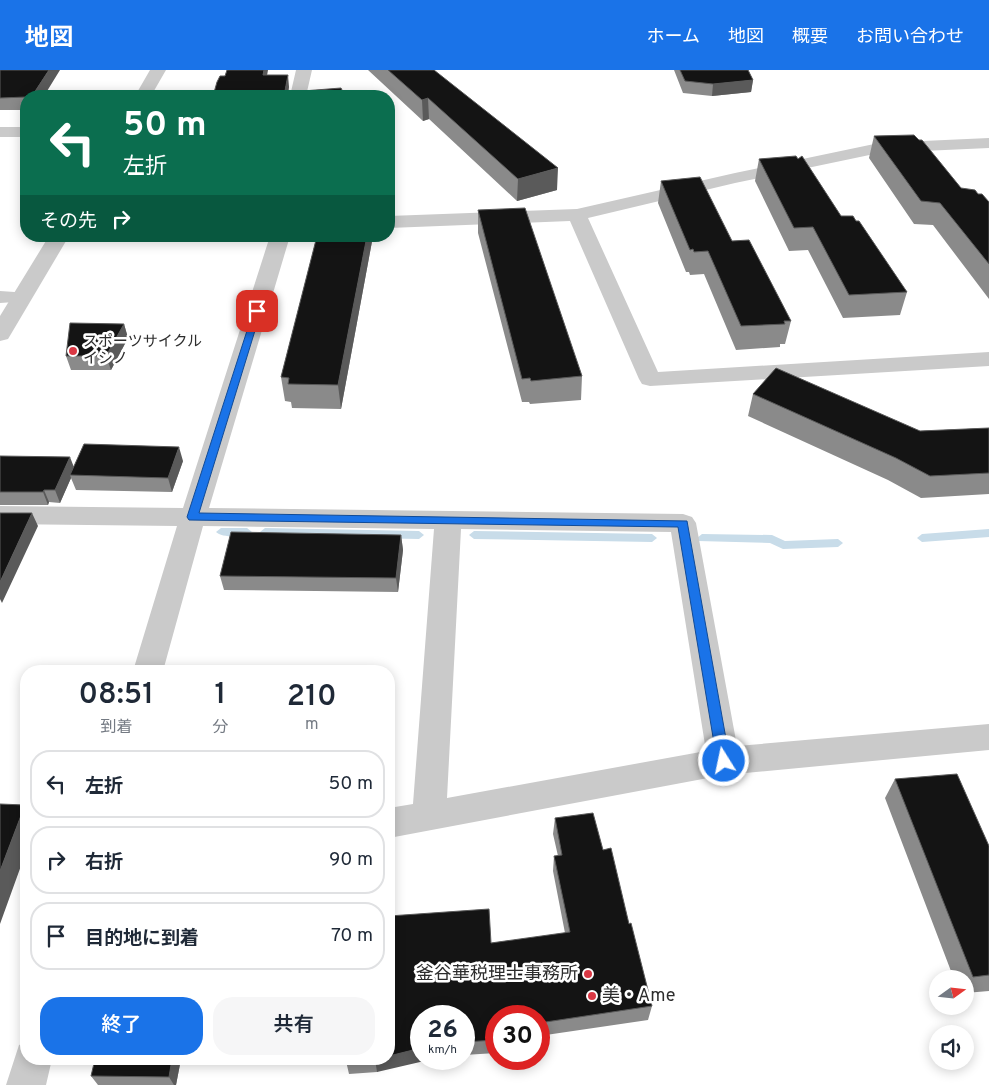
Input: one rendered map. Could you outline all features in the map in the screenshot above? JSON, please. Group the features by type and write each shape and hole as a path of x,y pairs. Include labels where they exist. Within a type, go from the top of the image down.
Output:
{"street":[{"path":"146,90 158,70"},
{"path":"299,90 304,70"},
{"path":"0,132 20,132"},
{"path":"395,222 578,215 735,178 879,148 989,143"},
{"path":"578,215 650,379 989,359"},
{"path":"0,334 55,242"},
{"path":"150,665 192,517 278,242"},
{"path":"0,297 22,297"},
{"path":"0,514 683,523 724,761"},
{"path":"429,816 448,519"},
{"path":"395,822 724,761 989,737"},
{"path":"26,1085 31,1065"}],"building":[{"path":"0,70 49,70 36,90 20,90 20,97 0,98"},
{"path":"227,70 264,70 263,75 288,75 285,90 215,90 220,76 225,76"},
{"path":"388,70 434,70 558,168 518,179 428,98 422,100"},
{"path":"680,70 748,70 753,80 713,84 685,81"},
{"path":"341,88 342,90 316,90"},
{"path":"914,135 919,140 922,140 961,188 975,190 978,194 982,194 989,202 989,264 940,203 921,201 874,136"},
{"path":"796,156 798,159 802,156 841,216 853,216 856,221 859,221 907,292 849,295 813,227 794,228 759,159"},
{"path":"700,177 732,241 749,240 791,321 784,321 785,324 741,326 708,251 694,252 693,249 690,250 661,181"},
{"path":"525,208 582,376 531,381 530,378 522,379 478,210"},
{"path":"315,242 366,242 338,385 288,384 289,378 281,377"},
{"path":"70,323 124,324 106,356 66,356"},
{"path":"776,368 920,431 989,428 989,473 930,476 896,458 753,394"},
{"path":"84,444 179,447 168,478 70,475"},
{"path":"0,456 70,457 55,490 44,490 43,492 0,492"},
{"path":"0,513 32,513 0,582"},
{"path":"231,532 401,535 396,578 220,576"},
{"path":"957,774 989,846 989,975 974,977 974,970 970,970 895,779"},
{"path":"0,804 20,805 20,818 0,871"},
{"path":"593,813 603,850 611,848 629,924 631,923 652,1006 550,1021 550,1005 485,1005 485,1041 475,1041 475,1005 410,1005 410,1051 395,1054 395,916 489,909 491,943 570,932 554,856 562,855 555,818"},
{"path":"94,1065 171,1065 169,1077 91,1076"}],"waterway":[{"path":"221,532 247,532"},
{"path":"265,532 419,535"},
{"path":"922,538 989,533"},
{"path":"474,535 652,538"},
{"path":"702,538 772,539 783,545 838,543"}],"place":[{"name":"スポーツサイクル イシノ","path":"73,351"},
{"name":"釜谷華税理士事務所","path":"588,974"},
{"name":"美・Ame","path":"592,996"}],"route":[{"path":"257,311 192,517 683,523 724,761"}]}
